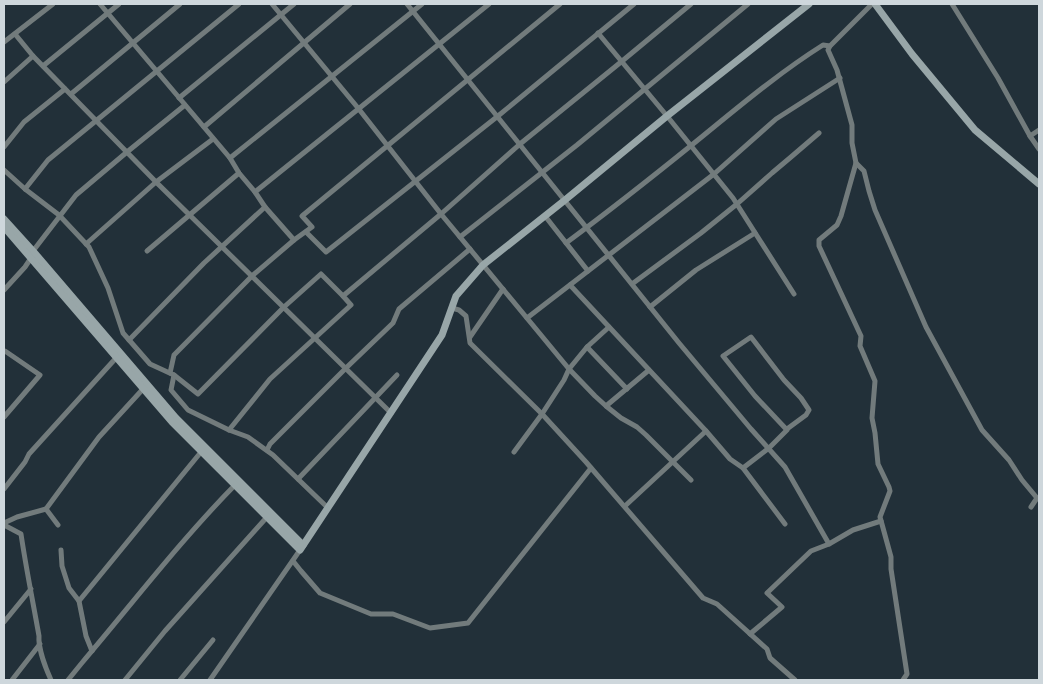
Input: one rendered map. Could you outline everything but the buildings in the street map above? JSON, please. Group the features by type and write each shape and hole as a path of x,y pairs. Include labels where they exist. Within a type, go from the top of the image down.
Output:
{"street":[{"path":"4,42 52,4"},
{"path":"100,4 230,158 265,207 294,240"},
{"path":"43,66 119,4"},
{"path":"71,94 180,4"},
{"path":"25,189 48,160 239,4"},
{"path":"272,4 569,369 606,406 621,418 637,427 691,480"},
{"path":"179,98 294,4"},
{"path":"204,127 350,4"},
{"path":"408,4 679,343 785,467 829,544"},
{"path":"230,158 422,4"},
{"path":"255,192 490,4"},
{"path":"328,508 267,450 248,437 188,410 171,390 174,355 252,276 312,227 302,216 560,4"},
{"path":"306,232 326,252 498,116 634,4"},
{"path":"343,296 441,214 520,144 691,4"},
{"path":"460,237 645,90 748,4"},
{"path":"210,680 302,548 442,335 456,296 483,265 809,4"},
{"path":"903,680 908,674 891,569 891,557 880,517 890,490 878,464 872,418 874,382 860,346 861,336 819,240 837,225 842,216 856,163 852,143 852,125 840,78 828,50 830,46 874,4 912,54 975,130 1039,184"},
{"path":"952,4 1039,149"},
{"path":"598,33 737,204 794,294"},
{"path":"15,34 33,56 156,182 391,413"},
{"path":"566,242 805,56 823,45 830,46"},
{"path":"4,82 33,56"},
{"path":"527,318 714,174 776,119 840,78"},
{"path":"4,147 24,122 65,89"},
{"path":"4,290 25,267 59,215 76,195 185,105"},
{"path":"1030,136 1039,130"},
{"path":"632,284 737,204 819,133"},
{"path":"86,244 156,182 213,139"},
{"path":"856,163 864,171 875,210 893,247 926,327 982,430 1037,498 1031,507"},
{"path":"4,170 59,215 89,247 108,288 123,333 129,340 150,364 172,374 198,394 284,307 321,274 351,305 270,379 229,430"},
{"path":"147,251 239,173"},
{"path":"129,340 204,264 265,207"},
{"path":"544,216 588,271"},
{"path":"4,219 116,358 172,422 267,517 302,548"},
{"path":"4,227 32,254 176,418 302,548"},
{"path":"650,306 696,270 755,233"},
{"path":"267,450 270,444 346,368 393,324 399,309 470,249"},
{"path":"570,285 730,459 743,468 785,524"},
{"path":"470,337 503,289"},
{"path":"452,308 459,310 466,316 470,343 542,414 625,506 703,598 717,604 767,648 770,658 795,680"},
{"path":"514,452 542,414 569,369 587,347 609,327"},
{"path":"743,468 769,448 787,429 806,415 809,410 802,398 784,380 751,337 723,356 755,396 787,429"},
{"path":"587,347 627,388"},
{"path":"4,352 5,350 40,375 4,415"},
{"path":"4,489 29,454 116,358"},
{"path":"606,406 649,370"},
{"path":"298,479 397,375"},
{"path":"4,524 46,509 99,437 143,389"},
{"path":"625,506 706,431"},
{"path":"78,601 201,452"},
{"path":"293,561 320,593 371,614 393,614 430,628 468,623 591,468"},
{"path":"68,680 186,537 235,485"},
{"path":"46,509 58,525"},
{"path":"125,680 165,631 267,517"},
{"path":"750,634 782,607 767,592 812,551 829,544 853,530 881,521"},
{"path":"4,524 21,534 40,644 51,680"},
{"path":"61,550 62,566 68,588 78,601 86,636 92,651"},
{"path":"4,622 31,589"},
{"path":"180,680 213,640"},
{"path":"12,680 40,644"}]}
